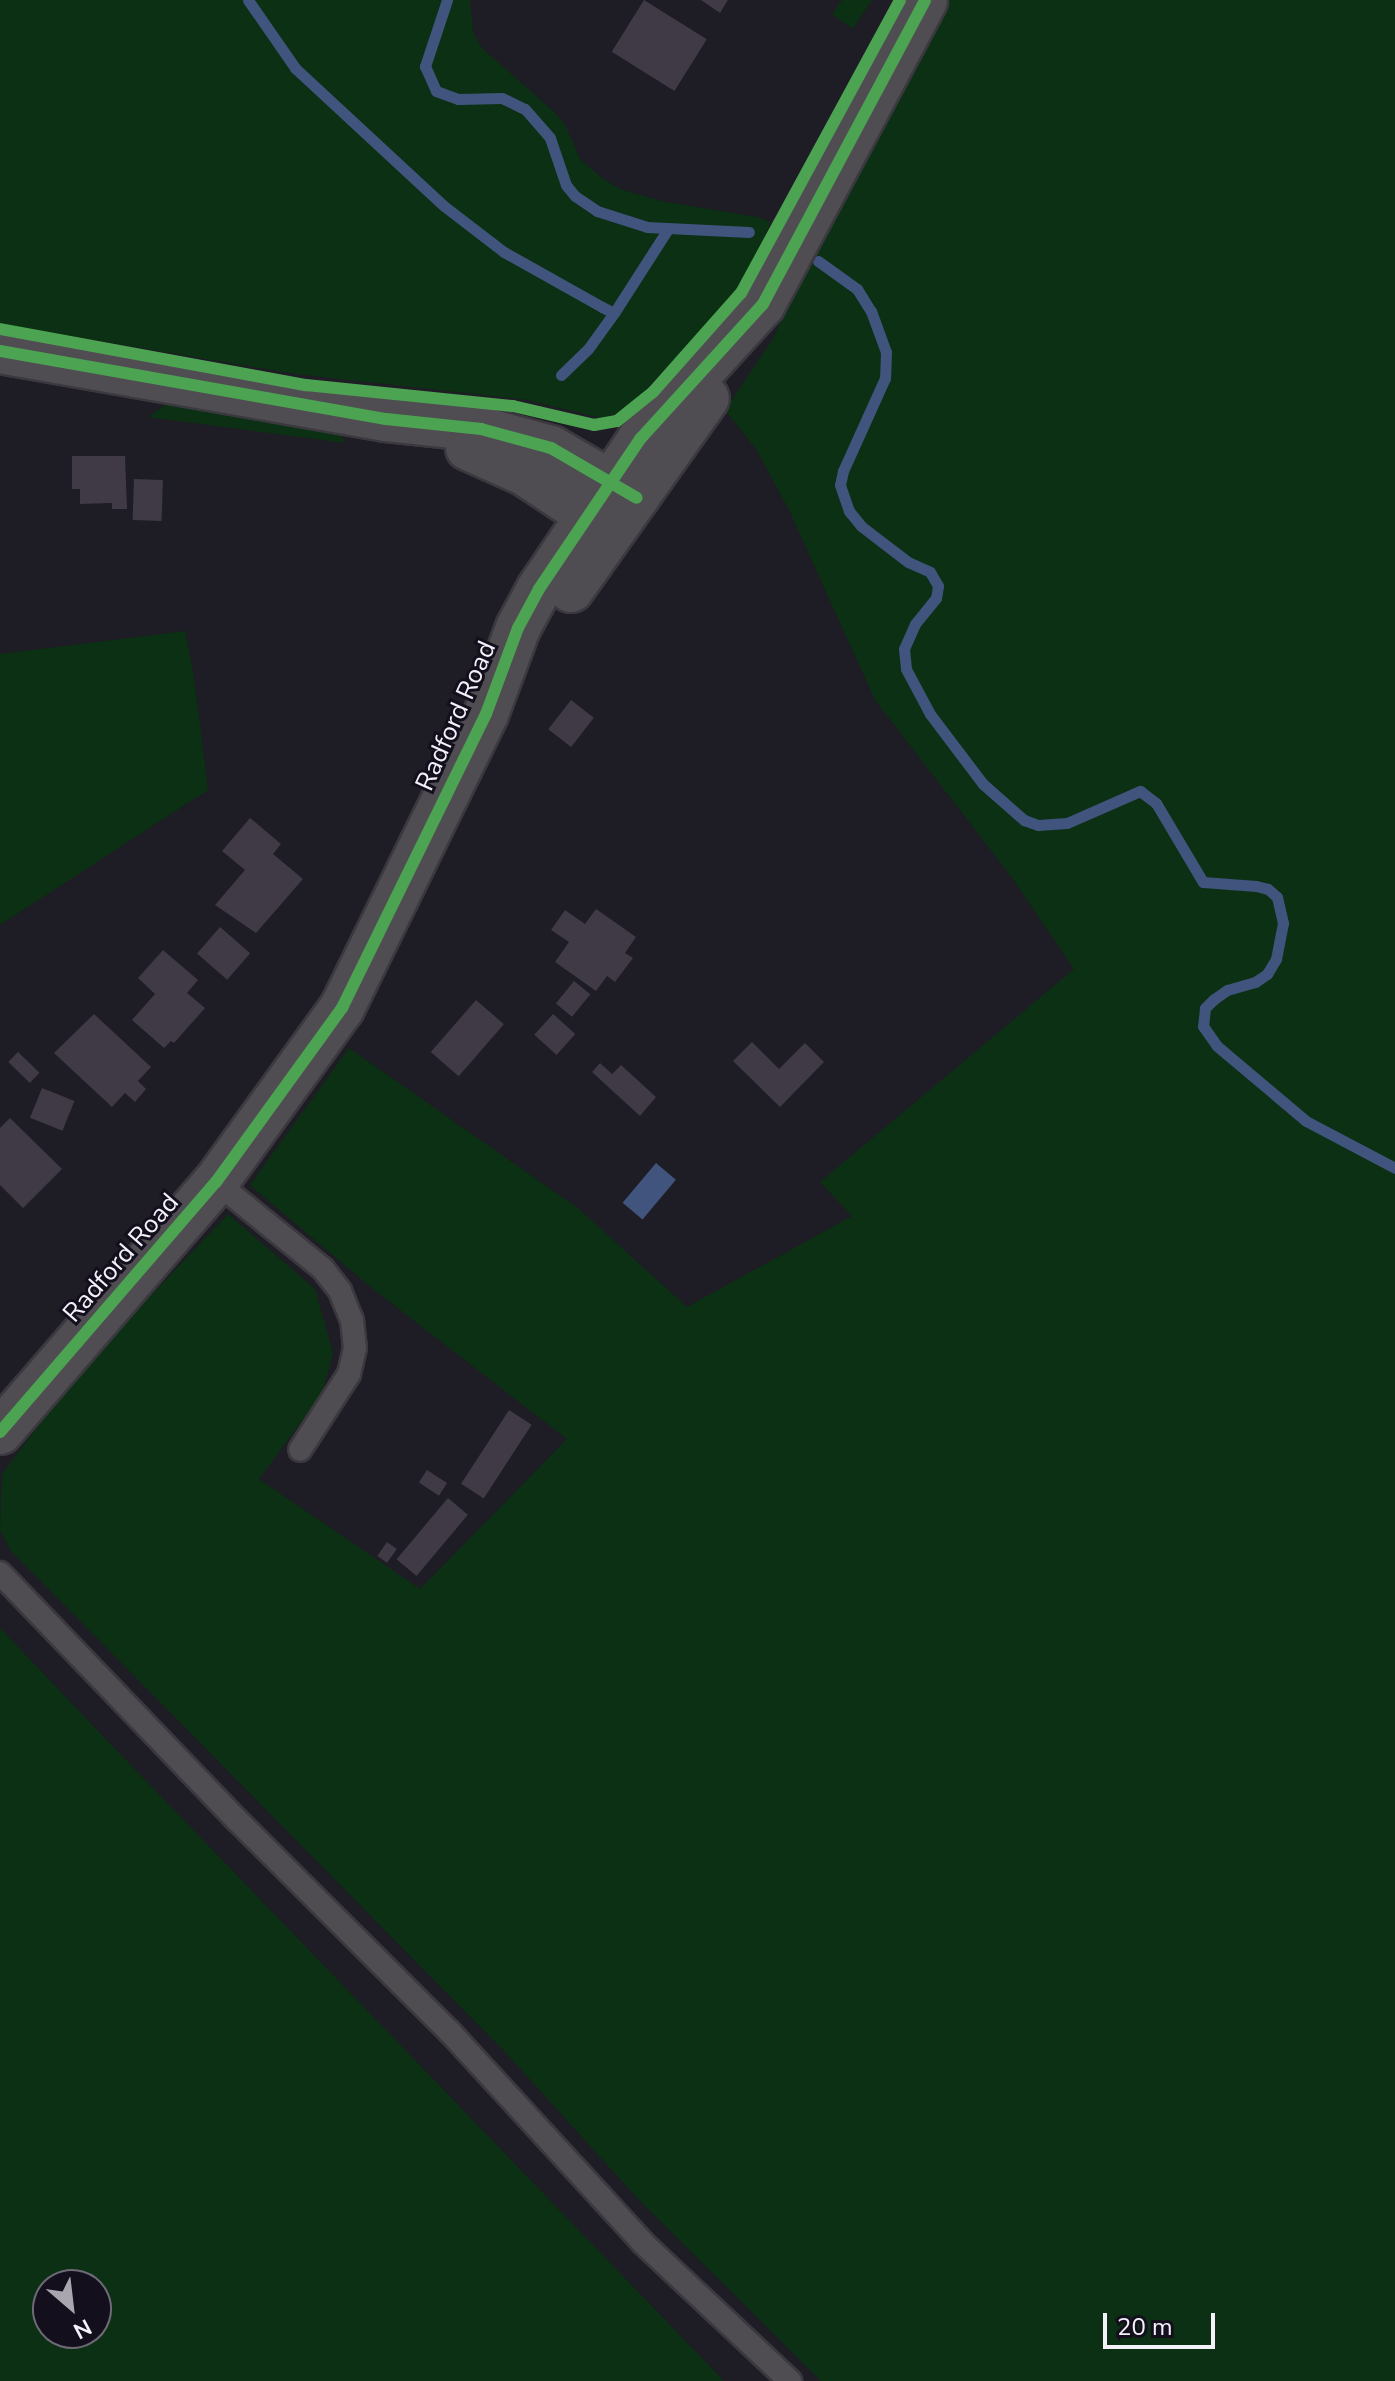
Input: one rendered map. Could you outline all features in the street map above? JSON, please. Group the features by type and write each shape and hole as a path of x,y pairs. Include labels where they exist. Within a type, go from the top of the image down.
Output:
{"street":[{"name":"Radford Road","path":"0,1432 216,1182 342,1008 478,731 518,628 611,507 653,424 752,319 777,280 862,113 925,0"},
{"path":"0,351 386,419 448,423 524,440 551,448 611,507"}],"lane":[{"path":"216,1182 323,1269 340,1291 352,1320 355,1348 349,1374 300,1450"},
{"path":"0,1573 236,1819 449,2031 643,2243 790,2381"}],"green space":[{"path":"0,0 470,0 473,32 482,48 565,124 580,159 602,178 620,189 661,201 771,222 748,275 729,302 633,403 616,414 601,418 527,400 295,374 0,324"},
{"path":"842,0 872,0 853,29 832,14"},
{"path":"943,0 1395,0 1395,2381 821,2381 639,2200 506,2053 11,1551 0,1530 2,1474 83,1367 228,1214 315,1289 333,1353 322,1394 259,1479 420,1589 567,1439 373,1289 250,1185 349,1048 579,1209 687,1307 852,1216 820,1182 1074,969 1010,875 875,700 789,510 756,449 725,410 774,337 825,219"},
{"path":"180,395 336,425 345,443 148,417"},
{"path":"185,631 208,790 0,925 0,654"},
{"path":"0,1628 100,1733 724,2381 0,2381"}],"water":[{"path":"656,1163 676,1180 642,1220 623,1203"}],"building":[{"path":"644,0 707,39 674,91 612,52"},
{"path":"701,0 728,0 720,13"},
{"path":"72,456 125,456 127,509 112,509 112,503 80,504 80,489 72,489"},
{"path":"134,479 163,480 162,521 133,520"},
{"path":"571,700 594,718 571,747 548,729"},
{"path":"250,818 281,844 273,854 303,879 256,933 215,905 245,870 222,851"},
{"path":"596,909 636,937 625,953 633,958 615,982 607,976 596,991 555,962 569,942 551,930 565,910 585,924"},
{"path":"220,927 250,953 227,980 197,953"},
{"path":"163,950 198,980 187,993 205,1008 174,1043 171,1041 164,1048 132,1020 155,994 138,978"},
{"path":"574,981 590,994 572,1017 556,1004"},
{"path":"476,1000 504,1024 459,1076 431,1052"},
{"path":"94,1014 151,1067 138,1081 146,1089 135,1102 125,1093 112,1107 54,1053"},
{"path":"553,1014 575,1034 557,1055 534,1035"},
{"path":"752,1042 779,1069 805,1043 824,1062 780,1107 733,1061"},
{"path":"18,1052 40,1073 30,1083 8,1062"},
{"path":"600,1063 612,1074 621,1065 656,1097 640,1116 592,1072"},
{"path":"42,1088 74,1101 62,1131 30,1118"},
{"path":"10,1118 62,1169 23,1208 0,1185 0,1128"},
{"path":"509,1410 532,1425 484,1499 461,1484"},
{"path":"427,1470 447,1483 439,1496 419,1483"},
{"path":"448,1498 468,1515 416,1576 397,1559"},
{"path":"387,1542 397,1549 387,1563 377,1556"}],"waterway":[{"path":"248,0 295,68 444,206 504,252 602,307 614,313 668,229"},
{"path":"447,0 425,66 436,91 458,99 502,98 525,109 550,138 566,185 575,196 597,211 647,227 749,232"},
{"path":"818,261 857,289 871,311 886,352 885,378 843,471 840,485 849,511 861,526 908,562 930,572 938,586 936,598 915,624 904,649 906,669 930,714 983,784 1024,820 1038,825 1067,823 1140,791 1156,803 1203,882 1256,886 1268,889 1277,897 1283,923 1276,959 1267,974 1255,982 1227,990 1214,999 1205,1008 1203,1026 1217,1046 1306,1121 1395,1168"},
{"path":"561,375 588,349 614,313"}],"cycle path":[{"path":"0,329 306,385 513,406 594,425 617,421 653,392 741,293 900,0"},
{"path":"0,1432 216,1182 342,1008 486,714 518,628 539,589 641,438 763,304 925,0"},
{"path":"0,351 386,419 481,429 551,448 637,498"}]}
